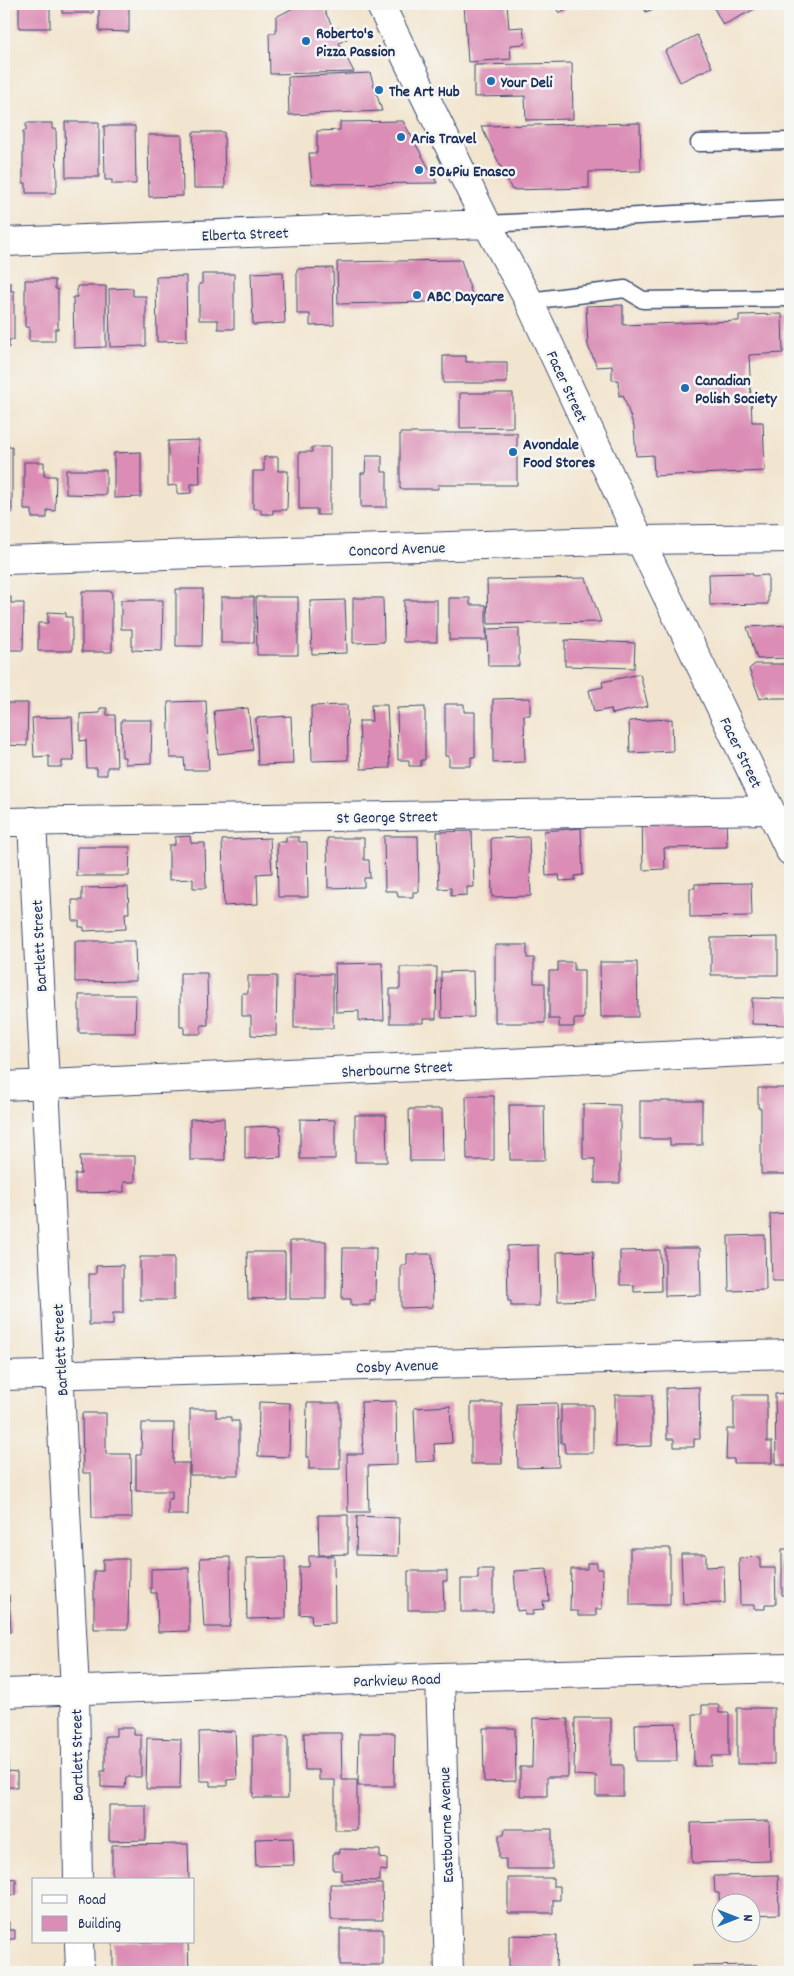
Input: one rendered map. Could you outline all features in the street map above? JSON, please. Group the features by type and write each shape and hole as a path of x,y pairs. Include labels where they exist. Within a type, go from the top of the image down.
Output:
{"street":[{"name":"Facer Street","path":"380,4 487,224 529,301 640,540 790,851"},
{"name":"Elberta Street","path":"4,242 487,224"},
{"name":"Concord Avenue","path":"4,560 640,540 790,538"},
{"name":"St George Street","path":"4,822 770,810"},
{"name":"Bartlett Street","path":"32,821 75,1691 78,1878"},
{"name":"Sherbourne Street","path":"4,1086 790,1050"},
{"name":"Cosby Avenue","path":"4,1376 790,1354"},
{"name":"Parkview Road","path":"4,1693 440,1677 790,1668"},
{"name":"Eastbourne Avenue","path":"440,1677 449,1972"},
{"path":"80,1944 80,1972"}],"lane":[{"path":"699,143 790,141"},
{"path":"487,224 790,208"},
{"path":"529,301 625,289 643,300 790,298"}],"building":[{"path":"19,4 50,4 50,28 19,28"},
{"path":"62,4 93,4 93,13 62,13"},
{"path":"99,4 135,4 135,6 129,6 129,32 99,31"},
{"name":"Roberto's Pizza Passion","path":"301,4 321,4 336,33 343,30 347,39 339,43 354,72 270,74 269,33 276,33 276,17"},
{"path":"464,4 507,4 509,28 523,27 525,44 510,45 511,59 468,62"},
{"path":"554,4 571,4 572,6 559,13"},
{"path":"642,4 666,4 646,12"},
{"path":"712,4 765,4 723,25"},
{"path":"697,35 712,67 680,82 665,51"},
{"path":"572,63 573,119 526,120 525,96 474,97 474,65"},
{"path":"370,73 382,111 289,115 288,77"},
{"path":"403,121 437,183 312,184 309,153 317,153 317,131 340,130 340,122"},
{"path":"65,122 99,122 99,177 66,177"},
{"path":"26,123 52,123 52,129 56,129 57,185 55,193 26,193 26,183 23,183 23,131 26,131"},
{"path":"640,123 641,171 589,172 589,188 512,190 481,126"},
{"path":"104,126 135,126 136,184 112,184 112,180 105,180"},
{"path":"193,132 224,132 225,188 194,188"},
{"path":"148,135 182,135 183,196 149,197"},
{"path":"461,260 474,301 338,304 337,262"},
{"path":"333,268 334,325 310,326 310,314 297,314 297,269"},
{"path":"283,272 285,323 253,325 251,273"},
{"path":"202,274 234,274 234,329 218,329 218,320 199,320 199,284 202,284"},
{"path":"186,276 187,341 157,342 156,277"},
{"path":"25,280 55,280 55,289 58,289 58,329 55,329 55,341 29,341 29,327 25,327"},
{"path":"4,283 11,283 11,291 14,291 14,340 9,340 9,348 4,348"},
{"path":"77,286 106,286 106,347 74,348 73,297 77,297"},
{"path":"133,288 133,296 146,296 146,346 110,347 109,289"},
{"name":"Canadian Polish Society","path":"623,305 623,325 739,321 739,315 782,314 783,353 749,355 752,422 763,422 765,471 654,476 653,455 636,456 634,427 623,395 619,396 618,380 612,380 612,366 597,367 588,346 586,306"},
{"path":"443,356 466,356 466,362 507,362 507,383 443,383"},
{"path":"460,393 513,393 513,427 460,428"},
{"path":"400,433 517,433 517,485 438,485 438,489 400,489"},
{"path":"199,440 200,484 191,484 191,493 177,494 177,485 168,486 168,441"},
{"path":"4,447 12,447 12,513 4,513"},
{"path":"312,447 330,447 330,515 317,515 317,509 299,509 299,452 312,452"},
{"path":"141,452 141,497 114,498 114,453"},
{"path":"366,456 382,456 382,472 387,472 387,507 361,507 361,473 365,473"},
{"path":"264,457 278,457 278,471 288,471 287,510 273,510 273,514 261,514 261,509 253,509 253,471 264,471"},
{"path":"24,462 44,462 44,476 56,476 55,511 47,510 47,518 32,518 32,510 24,510"},
{"path":"66,470 106,470 106,495 66,494"},
{"path":"752,573 753,576 768,575 768,604 710,605 709,574"},
{"path":"586,578 601,622 488,624 487,580"},
{"path":"176,589 203,589 202,646 176,646"},
{"path":"82,591 112,591 112,652 82,652"},
{"path":"4,597 11,597 11,603 24,603 23,650 4,650"},
{"path":"221,597 254,597 254,643 221,643"},
{"path":"256,597 298,597 298,655 257,655"},
{"path":"353,598 383,598 384,642 353,643"},
{"path":"449,598 470,598 470,605 486,605 486,640 449,640"},
{"path":"121,600 163,600 162,651 132,650 132,629 121,629"},
{"path":"345,600 347,653 312,654 310,601"},
{"path":"404,600 437,600 437,642 403,642"},
{"path":"48,612 66,613 66,617 72,617 72,651 38,651 38,623 48,623"},
{"path":"790,625 790,658 757,659 747,627"},
{"path":"519,628 519,666 488,666 487,629"},
{"path":"565,640 635,643 634,668 565,666"},
{"path":"755,664 790,664 790,698 768,698 768,696 760,699 749,669"},
{"path":"640,674 648,706 612,714 611,709 594,712 589,690 603,687 602,682"},
{"path":"530,698 530,715 524,715 525,762 493,763 493,699"},
{"path":"206,701 209,770 185,770 184,758 170,758 168,702"},
{"path":"4,703 28,703 27,746 4,745"},
{"path":"445,704 464,704 464,712 475,712 475,757 471,757 471,766 449,766 449,756 445,756"},
{"path":"347,705 348,760 312,761 311,706"},
{"path":"371,705 387,705 390,768 361,769 359,721 372,721"},
{"path":"425,707 425,760 421,760 421,766 409,766 409,760 398,760 397,708"},
{"path":"100,708 107,708 107,715 115,715 117,767 107,767 107,775 97,775 97,768 87,768 86,740 80,741 80,714 100,713"},
{"path":"248,708 253,750 218,754 214,711"},
{"path":"291,716 293,764 258,765 256,718"},
{"path":"72,717 74,761 62,761 62,767 49,767 49,756 34,757 32,718"},
{"path":"672,719 673,751 630,753 629,721"},
{"path":"121,720 152,720 151,763 125,764 125,757 122,757"},
{"path":"726,816 727,847 664,848 665,869 643,870 642,817"},
{"path":"581,828 583,875 575,876 575,880 560,881 559,875 546,876 544,831"},
{"path":"472,831 474,887 467,887 467,895 451,896 451,888 439,889 437,832"},
{"path":"190,836 191,843 205,843 206,888 193,888 193,879 169,880 169,845 175,845 175,837"},
{"path":"384,836 418,836 419,892 413,892 413,897 398,897 397,891 385,891"},
{"path":"286,837 299,837 299,842 307,842 308,897 278,897 277,842 286,842"},
{"path":"529,837 531,896 492,897 491,838"},
{"path":"270,838 272,873 257,874 258,904 224,906 222,840"},
{"path":"327,838 364,838 364,860 369,860 370,878 364,878 364,887 328,888"},
{"path":"77,847 130,847 129,876 76,876"},
{"path":"751,883 752,916 690,917 690,888 695,888 695,884"},
{"path":"128,887 129,913 125,913 126,929 84,931 84,927 79,927 79,921 73,921 72,900 82,900 82,888"},
{"path":"778,937 778,975 711,975 711,938"},
{"path":"75,941 135,941 136,981 75,982"},
{"path":"495,945 527,945 527,958 534,958 534,983 545,983 545,1023 495,1023"},
{"path":"558,962 574,962 574,970 584,970 584,1019 574,1019 574,1027 559,1027 559,1019 549,1019 549,971 558,971"},
{"path":"600,962 637,962 638,1017 601,1017"},
{"path":"382,963 384,1020 359,1021 359,1011 336,1012 335,964"},
{"path":"400,967 437,967 436,1019 423,1019 423,1023 390,1023 390,989 400,989"},
{"path":"473,971 474,1017 442,1018 441,972"},
{"path":"180,973 207,973 208,1025 201,1025 201,1034 184,1034 184,1027 180,1027"},
{"path":"294,974 333,974 333,1028 294,1028"},
{"path":"248,976 277,976 276,1036 251,1035 251,1016 242,1016 242,993 248,993"},
{"path":"79,995 136,995 135,1033 79,1033"},
{"path":"752,998 790,999 790,1025 752,1024"},
{"path":"758,1088 790,1088 790,1174 761,1174 761,1108 758,1108"},
{"path":"466,1096 494,1096 494,1160 467,1160"},
{"path":"640,1101 702,1101 702,1145 670,1145 670,1139 640,1139"},
{"path":"583,1104 620,1105 620,1183 595,1183 595,1159 583,1159"},
{"path":"509,1105 544,1105 545,1160 510,1160"},
{"path":"409,1109 442,1109 443,1161 410,1161"},
{"path":"355,1115 386,1115 387,1162 355,1162"},
{"path":"224,1118 225,1160 190,1160 190,1119"},
{"path":"300,1119 335,1120 335,1159 300,1159"},
{"path":"280,1126 281,1157 245,1159 245,1127"},
{"path":"80,1156 135,1156 135,1182 124,1182 124,1192 75,1193 75,1174 81,1174"},
{"path":"790,1213 790,1281 772,1281 770,1214"},
{"path":"765,1235 766,1290 729,1291 728,1236"},
{"path":"290,1241 326,1241 326,1299 290,1299"},
{"path":"538,1245 539,1306 511,1306 511,1301 508,1301 507,1246"},
{"path":"343,1248 376,1248 375,1300 370,1300 370,1305 351,1305 351,1299 342,1299"},
{"path":"665,1248 700,1248 701,1295 665,1296"},
{"path":"660,1250 661,1291 634,1292 634,1285 620,1285 620,1251"},
{"path":"593,1251 595,1300 558,1301 557,1252"},
{"path":"247,1252 285,1252 285,1298 248,1299"},
{"path":"407,1254 432,1254 433,1307 401,1308 401,1265 407,1265"},
{"path":"140,1257 174,1257 174,1300 140,1300"},
{"path":"123,1265 123,1313 113,1313 113,1325 89,1325 89,1274 96,1274 96,1266"},
{"path":"786,1384 790,1384 790,1465 776,1465 775,1394 786,1393"},
{"path":"699,1387 700,1439 694,1439 694,1447 674,1447 674,1439 667,1439 666,1388"},
{"path":"615,1395 652,1395 652,1446 615,1447"},
{"path":"734,1395 767,1395 767,1442 772,1442 772,1463 734,1463 734,1459 726,1459 727,1429 734,1429"},
{"path":"396,1401 397,1465 368,1466 369,1512 348,1512 347,1454 363,1454 361,1402"},
{"path":"259,1402 290,1403 289,1457 258,1456"},
{"path":"307,1403 340,1403 340,1469 309,1469 309,1457 306,1457"},
{"path":"471,1403 502,1403 502,1464 471,1464"},
{"path":"557,1403 559,1467 518,1468 516,1404"},
{"path":"561,1405 593,1405 593,1453 565,1453 564,1443 561,1443"},
{"path":"450,1406 452,1443 434,1444 435,1461 416,1462 414,1408"},
{"path":"190,1409 216,1409 216,1417 231,1417 231,1421 239,1421 239,1475 190,1475"},
{"path":"82,1413 106,1413 106,1454 131,1454 132,1518 92,1518 91,1473 83,1473"},
{"path":"142,1423 174,1423 173,1463 189,1463 188,1515 168,1515 168,1499 172,1499 172,1491 136,1491 136,1455 141,1455"},
{"path":"318,1515 348,1515 348,1554 319,1555"},
{"path":"357,1516 399,1518 398,1556 356,1555"},
{"path":"630,1548 670,1548 670,1605 630,1605"},
{"path":"782,1549 790,1549 790,1595 782,1595"},
{"path":"681,1554 706,1554 706,1567 724,1566 725,1603 683,1604"},
{"path":"309,1556 334,1556 335,1623 312,1624 311,1614 300,1615 299,1567 309,1567"},
{"path":"230,1557 231,1622 229,1627 204,1627 200,1558"},
{"path":"285,1557 286,1618 247,1619 246,1558"},
{"path":"760,1557 760,1568 775,1568 776,1604 765,1604 765,1609 754,1609 754,1605 740,1605 739,1558"},
{"path":"103,1559 129,1559 128,1629 94,1629 94,1571 103,1571"},
{"path":"587,1563 597,1563 597,1569 603,1569 602,1609 596,1609 596,1616 578,1616 578,1611 570,1611 571,1569 587,1569"},
{"path":"189,1568 189,1631 158,1632 157,1593 151,1593 151,1569"},
{"path":"478,1569 493,1569 493,1612 461,1612 461,1579 478,1579"},
{"path":"547,1569 549,1601 543,1601 544,1609 533,1610 533,1615 525,1615 525,1610 517,1611 514,1571"},
{"path":"408,1571 447,1571 447,1581 443,1581 444,1610 408,1610"},
{"path":"4,1595 9,1595 11,1632 4,1633"},
{"path":"702,1705 719,1705 719,1713 729,1713 729,1756 711,1756 711,1766 694,1766 693,1714 702,1714"},
{"path":"737,1708 774,1708 774,1764 737,1764"},
{"path":"533,1718 568,1719 568,1777 547,1777 547,1796 520,1796 520,1767 532,1767"},
{"path":"575,1718 611,1718 611,1765 623,1765 623,1796 596,1796 596,1776 574,1775"},
{"path":"676,1723 677,1761 636,1761 635,1724"},
{"path":"116,1728 134,1728 134,1735 141,1735 141,1777 126,1777 125,1788 101,1787 101,1771 105,1771 105,1736 116,1736"},
{"path":"483,1728 515,1728 516,1781 484,1782"},
{"path":"235,1731 237,1779 227,1780 227,1786 210,1786 210,1781 200,1781 199,1732"},
{"path":"304,1733 341,1733 342,1780 357,1780 357,1830 335,1830 335,1780 319,1780 319,1770 305,1770"},
{"path":"359,1733 395,1733 394,1786 358,1786"},
{"path":"253,1736 288,1736 288,1798 253,1798"},
{"path":"4,1738 8,1738 8,1771 17,1772 17,1787 4,1787"},
{"path":"147,1738 181,1739 180,1789 146,1789"},
{"path":"109,1805 146,1805 146,1840 109,1841"},
{"path":"769,1821 770,1861 692,1863 691,1823"},
{"path":"505,1829 552,1829 552,1869 506,1869 506,1859 499,1859 499,1835 504,1835"},
{"path":"293,1838 294,1865 256,1866 255,1839"},
{"path":"188,1844 189,1878 112,1878 112,1845"},
{"path":"340,1849 380,1850 380,1858 387,1859 387,1871 380,1870 380,1881 341,1880 341,1870 333,1870 333,1853 340,1853"},
{"path":"4,1869 6,1869 5,1878 16,1879 16,1895 7,1895 7,1901 4,1901"},
{"path":"778,1875 779,1914 762,1915 762,1894 715,1893 714,1876"},
{"path":"508,1878 553,1878 553,1886 560,1886 560,1900 553,1900 553,1913 508,1913"},
{"path":"330,1884 382,1884 383,1920 331,1920"},
{"path":"4,1922 9,1922 9,1930 15,1930 15,1939 9,1939 9,1954 4,1954"},
{"path":"340,1929 383,1929 383,1965 340,1965"},
{"path":"509,1935 557,1936 556,1970 509,1969"},
{"path":"113,1944 188,1944 189,1972 113,1972"},
{"path":"757,1965 757,1972 693,1972 692,1966"}],"place":[{"name":"Roberto's Pizza Passion","path":"306,41"},
{"name":"Your Deli","path":"491,81"},
{"name":"The Art Hub","path":"379,90"},
{"name":"Aris Travel","path":"401,137"},
{"name":"50&Piu Enasco","path":"419,170"},
{"name":"ABC Daycare","path":"417,295"},
{"name":"Canadian Polish Society","path":"685,388"},
{"name":"Avondale Food Stores","path":"513,452"}]}
